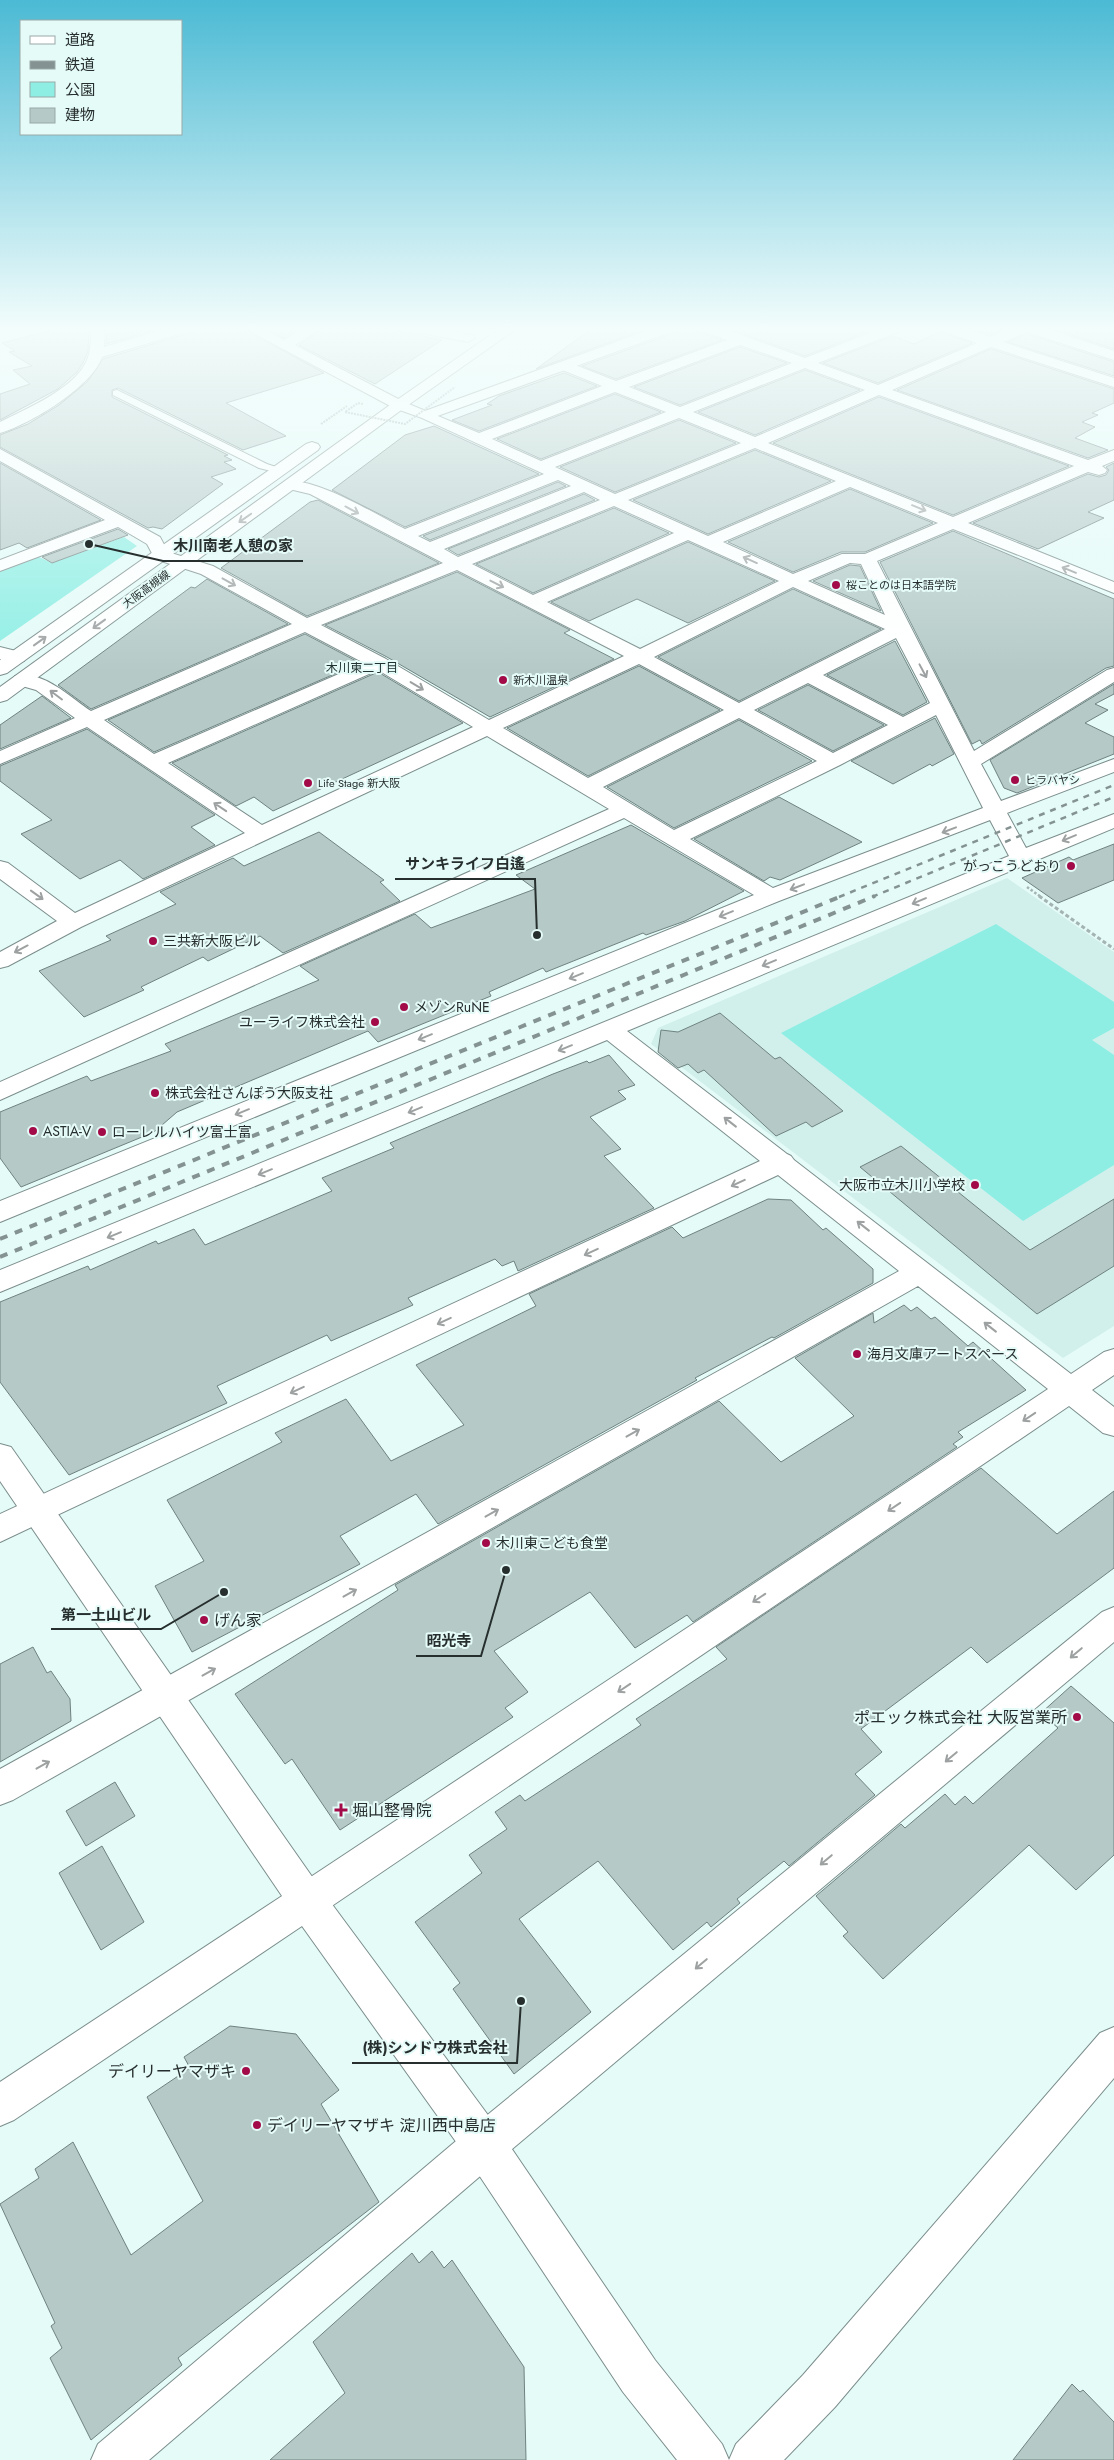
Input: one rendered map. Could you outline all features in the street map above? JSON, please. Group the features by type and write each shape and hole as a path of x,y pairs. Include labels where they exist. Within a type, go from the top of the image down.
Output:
{"street":[{"name":"大阪高槻線","path":"0,669 9,655 161,555 320,442"},
{"name":"大阪高槻線","path":"0,696 349,442"},
{"path":"488,442 900,628"},
{"path":"542,466 603,442"},
{"path":"751,442 1114,588"},
{"path":"0,758 306,625 757,442"},
{"path":"1021,442 1114,476"},
{"path":"0,454 154,541 161,555 207,570 379,663 672,839 771,896"},
{"path":"0,961 73,922 711,622 794,580 848,558 866,559 1090,467 1114,455"},
{"path":"403,536 559,474"},
{"path":"709,542 851,481"},
{"path":"291,485 316,490 638,656 833,761"},
{"path":"428,549 585,486"},
{"path":"0,566 119,521"},
{"path":"533,602 689,533"},
{"path":"866,559 995,812 1022,858"},
{"path":"586,787 736,710 809,676 900,628"},
{"path":"152,762 379,663"},
{"path":"970,762 1114,674"},
{"path":"809,676 902,724"},
{"path":"22,680 43,686 90,720 260,834"},
{"path":"672,839 833,761 941,705"},
{"path":"0,1212 771,896 1114,766"},
{"path":"0,1092 624,810"},
{"path":"0,1282 1114,820"},
{"path":"0,868 73,922"},
{"path":"610,1030 782,1162 1114,1424"},
{"path":"0,1529 782,1162"},
{"path":"0,1788 921,1272"},
{"path":"0,2106 1114,1360"},
{"path":"0,1456 307,1901 484,2145 639,2376 706,2460"},
{"path":"114,2460 484,2145 1114,1622"},
{"path":"752,2460 819,2391 1114,2046"}],"lane":[{"path":"215,442 263,466 280,470"}],"path":[{"path":"999,868 1114,949"}],"shaded area":[{"name":"大阪市立木川小学校","path":"1007,878 1114,952 1114,1326 1063,1358 651,1044 658,1028"}],"green space":[{"path":"124,537 137,546 0,641 0,572 39,557 52,563"},
{"path":"996,924 1114,1002 1114,1028 1092,1040 1114,1055 1114,1165 1023,1221 781,1033"}],"building":[{"path":"0,442 202,442 228,455 224,456 232,460 224,462 236,469 211,477 223,484 162,529 148,528 0,447"},
{"path":"226,442 268,442 243,450"},
{"path":"396,442 469,442 539,474 405,527 332,490"},
{"path":"503,442 585,442 541,459"},
{"path":"624,442 736,443 615,492 560,467"},
{"path":"1002,442 1069,466 953,515 773,443"},
{"path":"1042,442 1085,442 1108,450 1088,458"},
{"path":"755,450 831,481 708,534 633,500"},
{"path":"0,463 101,520 27,548 19,543 0,550"},
{"path":"1114,463 1114,500 1088,512 1104,518 1038,549 973,523 1088,474 1099,477 1106,475 1109,470 1106,467"},
{"path":"558,482 566,486 430,540 423,536"},
{"path":"850,489 933,523 865,552 841,552 793,572 728,542"},
{"path":"584,494 595,500 458,555 448,549"},
{"path":"318,500 439,563 307,616 221,568 310,502"},
{"path":"614,508 669,533 533,593 476,564"},
{"path":"118,529 128,535 52,563 42,557"},
{"path":"953,531 1114,599 1114,666 1106,668 982,744 980,740 972,744 880,562"},
{"path":"688,542 775,581 688,623 637,599 589,621 551,602"},
{"path":"850,565 860,566 881,611 813,581"},
{"path":"457,572 570,630 564,633 614,659 490,717 387,657 325,625"},
{"path":"207,579 288,624 91,709 58,685 191,587 195,588"},
{"path":"793,589 881,629 739,701 658,657"},
{"path":"305,634 360,663 154,752 108,720"},
{"path":"895,641 927,702 903,715 827,675"},
{"path":"639,666 720,710 588,776 507,728"},
{"path":"378,672 463,723 273,811 254,797 236,806 172,763"},
{"path":"1114,684 1114,694 1095,704 1108,710 1085,723 1114,737 1114,754 1017,793 1004,788 990,760"},
{"path":"808,685 884,725 833,751 758,710"},
{"path":"42,696 71,718 0,749 0,725"},
{"path":"935,718 954,754 932,766 930,764 893,784 851,761"},
{"path":"739,720 812,761 674,828 607,787"},
{"path":"87,729 215,815 191,827 215,845 143,879 120,860 80,879 21,834 52,820 0,781 0,766"},
{"path":"779,797 862,842 780,880 770,877 764,881 694,839"},
{"path":"631,825 744,891 685,921 646,935 643,933 546,972 543,968 489,992 491,996 378,1042 368,1031 177,1112 154,1132 21,1187 0,1158 0,1112 87,1076 91,1081 171,1051 165,1044 319,980 300,966 415,914 431,928 535,889 516,875"},
{"path":"319,832 384,880 380,882 400,901 283,953 260,936 208,961 203,957 141,987 144,990 84,1017 39,971 111,940 106,936 176,904 160,892 233,858 244,866"},
{"path":"1114,844 1114,880 1058,903 1022,878 1069,857 1073,860"},
{"path":"720,1013 775,1059 780,1057 843,1111 812,1127 806,1122 776,1136 704,1070 698,1073 688,1064 678,1068 658,1052 661,1030 678,1032"},
{"path":"609,1055 635,1085 618,1091 626,1099 590,1117 621,1149 604,1156 654,1208 518,1271 514,1261 502,1266 495,1259 408,1298 413,1305 331,1341 327,1335 217,1386 227,1403 69,1475 0,1382 0,1302 88,1266 90,1270 156,1241 158,1244 194,1229 205,1245 332,1191 322,1178 394,1148 390,1143 553,1074"},
{"path":"901,1146 1030,1250 1114,1199 1114,1266 1037,1314 860,1167"},
{"path":"768,1199 791,1200 823,1230 826,1228 873,1269 873,1283 774,1338 772,1337 695,1378 697,1380 438,1524 416,1494 340,1536 360,1564 192,1652 155,1586 204,1561 167,1500 282,1442 275,1433 346,1399 391,1461 464,1425 416,1365 536,1306 529,1294 672,1227 683,1238"},
{"path":"904,1305 911,1311 917,1307 931,1319 935,1317 968,1346 973,1342 1026,1390 958,1432 963,1437 953,1444 957,1447 693,1622 687,1615 635,1648 590,1592 494,1651 528,1692 505,1708 513,1717 340,1830 292,1759 285,1764 235,1694 398,1590 395,1585 719,1401 781,1462 854,1416 795,1358 873,1313 874,1323"},
{"path":"981,1468 1057,1534 1114,1491 1114,1568 987,1663 971,1647 861,1729 882,1752 855,1774 875,1795 789,1866 784,1861 737,1899 740,1903 711,1927 707,1922 673,1950 598,1861 519,1919 591,2012 514,2074 453,1989 460,1983 415,1922 482,1873 469,1855 507,1829 495,1812 520,1795 525,1801 641,1725 636,1719 727,1659 716,1647"},
{"path":"33,1647 47,1673 51,1671 70,1699 71,1721 0,1762 0,1664"},
{"path":"1071,1686 1114,1723 1114,1855 1076,1890 1029,1845 883,1979 843,1936 848,1932 816,1896 901,1824 905,1828 945,1794 955,1805 965,1796 973,1804 1058,1728 1041,1713"},
{"path":"115,1782 135,1816 86,1846 66,1811"},
{"path":"102,1846 144,1922 101,1950 59,1873"},
{"path":"230,2026 296,2034 339,2090 321,2104 379,2202 178,2358 182,2365 91,2440 50,2358 62,2348 51,2326 55,2323 0,2204 39,2178 35,2169 73,2142 131,2255 203,2201 147,2097 190,2068 184,2057"},
{"path":"432,2251 444,2268 452,2260 524,2367 526,2460 270,2460 345,2393 313,2342 412,2253 419,2263"},
{"path":"1072,2384 1080,2392 1083,2390 1114,2422 1114,2460 1013,2460"}],"railway":[{"path":"839,897 1114,785"},
{"path":"872,897 1114,797"},
{"path":"0,1239 842,896"},
{"path":"0,1257 875,896"}],"place":[{"name":"木川南老人憩の家","path":"89,544"},
{"name":"桜ことのは日本語学院","path":"836,585"},
{"name":"新木川温泉","path":"503,680"},
{"name":"ヒラバヤシ","path":"1015,780"},
{"name":"Life Stage 新大阪","path":"308,783"},
{"name":"がっこうどおり","path":"1071,866"},
{"name":"サンキライフ白遙","path":"537,935"},
{"name":"三共新大阪ビル","path":"153,941"},
{"name":"メゾンRuNE","path":"404,1007"},
{"name":"ユーライフ株式会社","path":"375,1022"},
{"name":"株式会社さんぽう大阪支社","path":"155,1093"},
{"name":"ASTIA-V","path":"33,1131"},
{"name":"ローレルハイツ富士富","path":"102,1132"},
{"name":"大阪市立木川小学校","path":"975,1185"},
{"name":"海月文庫アートスペース","path":"857,1354"},
{"name":"木川東こども食堂","path":"486,1543"},
{"name":"昭光寺","path":"506,1570"},
{"name":"第一土山ビル","path":"224,1592"},
{"name":"げん家","path":"204,1620"},
{"name":"ポエック株式会社 大阪営業所","path":"1077,1717"},
{"name":"堀山整骨院","path":"341,1810"},
{"name":"(株)シンドウ株式会社","path":"521,2001"},
{"name":"デイリーヤマザキ","path":"246,2071"},
{"name":"デイリーヤマザキ 淀川西中島店","path":"257,2125"}],"district":[{"name":"木川東二丁目","path":"362,668"}]}
